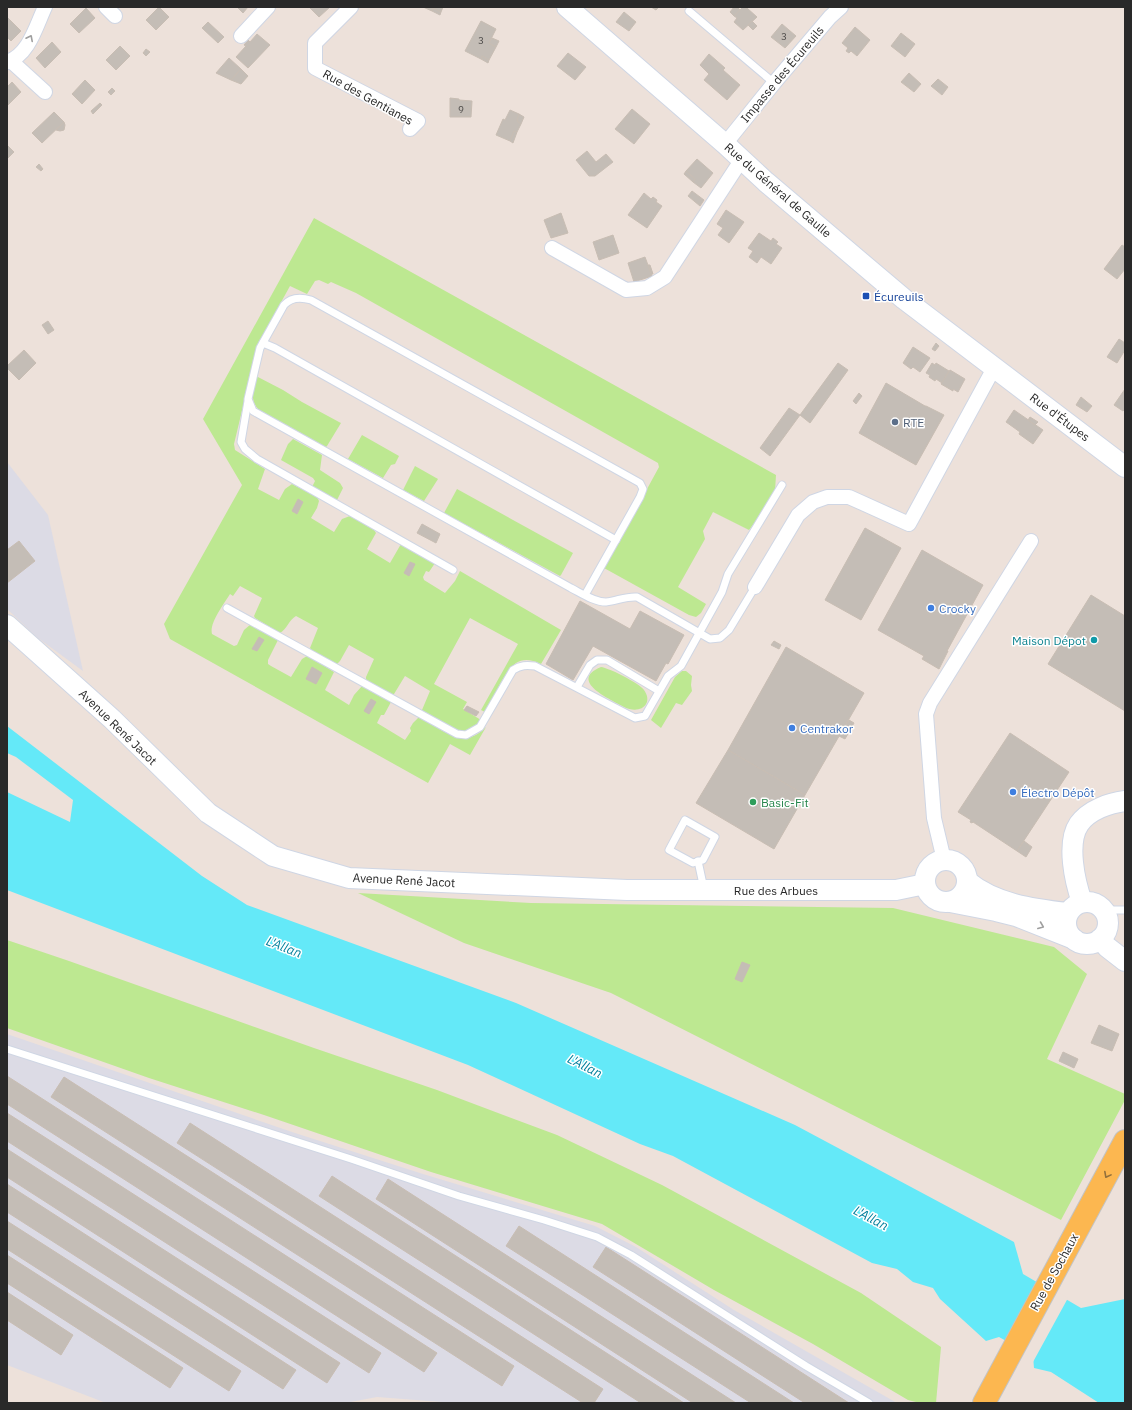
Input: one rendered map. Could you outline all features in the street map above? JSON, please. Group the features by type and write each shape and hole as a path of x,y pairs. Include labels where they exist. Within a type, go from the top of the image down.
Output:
{"main road":[{"name":"Rue du Général de Gaulle","path":"567,7 725,144 766,182 904,299 994,368"},
{"name":"Rue d'Étupes","path":"994,368 1125,467"},
{"name":"Avenue René Jacot","path":"7,625 112,719 208,813 273,856 349,878 627,890"},
{"path":"967,881 993,898 1020,906 1044,910 1075,907 1090,901 1102,908 1116,912 1108,920 1108,928 1105,934 1094,943 1080,943 1069,934 1066,927 1066,920 1075,907 1079,893 1072,855 1074,840 1079,824 1090,814 1114,803 1125,801"},
{"path":"950,902 957,899 966,888 966,874 962,868 951,861 944,860 933,864 929,868 925,878 927,890 931,896 943,902 950,902 1016,916 1074,939"},
{"name":"Rue des Arbues","path":"627,890 896,890 925,884"},
{"path":"1100,939 1107,947 1125,960"},
{"name":"Rue de Sochaux","path":"984,1403 1001,1390 1059,1278 1125,1141"},
{"name":"Rue de Sochaux","path":"1059,1278 1125,1173"}],"street":[{"path":"45,7 30,40 22,53 9,62 45,92"},
{"path":"241,36 268,7"},
{"name":"Rue des Gentianes","path":"351,7 315,43 315,68 418,121 410,129"},
{"name":"Impasse des Écureuils","path":"725,144 774,83 830,17 841,7"},
{"path":"552,248 626,290 648,288 665,277 742,159"},
{"path":"755,587 798,514 813,502 827,497 849,497 909,524 994,368"},
{"path":"944,860 934,818 926,714 930,703 1031,541"}],"lane":[{"path":"689,11 774,83"},
{"path":"453,570 257,459 245,449 241,442 248,399 260,348 284,304 288,300 302,297 311,300 640,483 643,489 640,497 585,595"},
{"path":"263,343 275,348 616,540"},
{"path":"248,399 253,411 585,595 605,602 632,596 637,597 710,639 720,638 729,630 755,587"},
{"path":"227,608 457,734 466,736 480,727 513,670 520,666 536,666 635,718 645,716 668,676 681,666 722,592 728,574 782,486"},
{"path":"576,687 590,665 597,660 607,660 659,691"},
{"path":"685,820 715,836 702,860 698,862 693,863 669,850 685,820"},
{"path":"698,862 704,890"},
{"path":"7,1049 351,1159 459,1196 544,1220 597,1237 631,1255 806,1366 870,1403"}],"shaded area":[{"path":"7,462 48,515 83,671 38,638 7,609"},
{"path":"7,1034 295,1133 423,1174 595,1226 636,1247 734,1310 897,1403 455,1403 377,1397 345,1403 106,1403 7,1365"}],"green space":[{"path":"314,218 776,475 775,491 762,513 749,530 713,512 703,531 705,539 678,587 706,604 701,613 696,617 689,615 604,568 659,467 658,463 356,293 331,282 328,284 319,280 315,281 307,294 290,286 258,344 234,444 235,450 265,469 258,489 279,500 285,489 292,484 317,497 319,501 317,508 311,518 334,532 342,519 350,516 374,530 376,533 367,549 390,563 401,544 435,563 429,572 426,571 423,577 424,580 445,593 455,581 460,571 561,630 541,664 526,660 521,661 511,667 485,712 481,710 518,644 470,618 434,684 467,702 463,709 481,720 472,729 464,731 443,723 422,710 430,691 405,676 394,694 391,696 366,680 374,659 349,645 337,664 313,652 310,648 318,628 296,616 280,633 255,618 254,616 262,598 240,586 233,596 230,594 215,619 212,634 234,646 237,645 244,630 251,624 278,640 268,660 268,664 271,666 291,677 302,659 307,656 334,672 325,690 349,705 354,695 362,686 391,702 384,715 381,715 377,723 405,740 411,731 410,728 413,723 419,717 444,732 460,738 469,738 486,727 470,755 450,744 428,783 170,639 164,624 242,485 203,419"},
{"path":"256,376 341,423 325,448 260,411 253,399"},
{"path":"362,435 399,456 395,464 391,465 383,478 348,459"},
{"path":"293,439 322,455 320,470 340,483 343,488 337,500 312,487 315,481 313,478 281,460 288,444"},
{"path":"415,466 438,479 424,501 403,490"},
{"path":"457,489 573,553 561,575 560,576 444,513"},
{"path":"601,667 624,676 641,687 647,695 646,704 644,707 635,710 624,707 595,690 590,684 589,678 592,672"},
{"path":"682,671 686,671 692,676 692,691 682,705 676,703 661,728 651,720 675,677"},
{"path":"358,893 531,903 893,908 1054,947 1087,974 1047,1059 1125,1094 1125,1100 1061,1220 611,993 464,943"},
{"path":"7,940 437,1090 557,1135 662,1185 861,1293 941,1347 936,1403 920,1403 908,1400 813,1344 714,1290 602,1224 431,1172 264,1115 149,1078 7,1028"}],"water":[{"name":"L'Allan","path":"7,726 202,876 247,905 516,1003 795,1125 1014,1242 1023,1274 1081,1308 1125,1299 1125,1403 1099,1403 1051,1372 1034,1368 1033,1356 999,1337 986,1341 940,1299 933,1288 913,1282 897,1269 872,1263 673,1156 640,1144 468,1065 7,890 7,792 70,822 73,800 16,757 7,753"}],"pier":[{"path":"1037,1280 1068,1298 1033,1362 1031,1357 1004,1342"}],"building":[{"path":"159,7 169,17 156,30 146,20"},
{"path":"237,7 248,7 243,13"},
{"path":"309,7 330,7 319,17"},
{"path":"423,7 443,7 441,12 433,8 432,11"},
{"path":"651,7 659,7 656,10"},
{"path":"734,7 737,7 740,10 734,16 730,12"},
{"path":"743,7 747,8 757,17 743,30 734,22 737,18 734,16"},
{"path":"86,8 95,18 79,33 70,24"},
{"path":"433,8 441,12 440,15 432,11"},
{"path":"624,12 636,22 629,31 616,22"},
{"path":"7,17 21,31 11,41 7,37"},
{"path":"481,21 496,29 489,43 496,47 489,60 482,56 481,59 465,51"},
{"path":"752,21 757,26 753,30 748,25"},
{"path":"208,22 224,37 218,43 202,28"},
{"path":"782,24 796,36 785,48 771,37"},
{"path":"855,27 870,40 857,56 851,51 849,53 846,51 848,48 842,43"},
{"path":"901,33 915,44 905,57 891,46"},
{"path":"257,34 270,45 248,68 236,57 246,46 244,45 248,40 250,42"},
{"path":"492,38 499,41 496,47 489,43"},
{"path":"52,42 61,52 45,68 36,58"},
{"path":"120,46 130,56 116,70 106,60"},
{"path":"146,49 150,52 146,56 143,53"},
{"path":"568,53 586,67 575,80 557,66"},
{"path":"709,54 725,68 723,70 740,85 727,100 704,80 709,74 700,65"},
{"path":"482,56 489,60 488,63 481,59"},
{"path":"229,58 241,69 231,80 216,73"},
{"path":"241,69 248,76 241,84 231,80"},
{"path":"909,73 921,84 914,92 901,82"},
{"path":"938,79 948,87 942,95 931,86"},
{"path":"85,80 95,90 82,104 72,94"},
{"path":"12,82 21,92 7,106 7,87"},
{"path":"112,88 115,91 111,95 108,92"},
{"path":"450,98 472,101 471,117 450,117"},
{"path":"100,103 102,105 93,114 91,111"},
{"path":"632,109 650,124 634,144 615,129"},
{"path":"510,110 519,114 517,120 521,124 517,132 514,131 510,141 496,135 503,119 505,120"},
{"path":"54,112 64,122 42,143 32,133"},
{"path":"519,114 524,117 521,124 517,120"},
{"path":"64,122 64,130 56,130"},
{"path":"514,131 517,132 513,143 510,141"},
{"path":"7,145 14,152 7,159"},
{"path":"587,151 596,162 606,154 613,162 595,176 589,176 576,160"},
{"path":"697,159 713,173 701,188 693,182 695,179 686,171"},
{"path":"39,164 43,169 41,171 36,167"},
{"path":"686,171 695,179 693,182 684,174"},
{"path":"692,191 704,200 700,206 688,196"},
{"path":"644,193 651,199 653,197 657,200 656,202 662,206 647,228 628,215"},
{"path":"726,210 744,222 729,243 718,235 723,228 717,224"},
{"path":"561,213 568,233 551,238 544,220"},
{"path":"759,233 771,241 773,238 778,242 776,244 782,248 771,264 761,257 757,263 749,257 753,251 748,248"},
{"path":"613,235 619,253 599,260 593,242"},
{"path":"1122,245 1125,247 1125,269 1117,279 1104,269"},
{"path":"645,257 652,276 634,282 628,263"},
{"path":"648,265 650,265 653,274 651,274"},
{"path":"48,321 54,330 48,334 42,325"},
{"path":"1119,339 1125,343 1125,350 1117,363 1107,357"},
{"path":"936,343 939,346 935,351 932,349"},
{"path":"913,347 930,358 920,372 913,367 911,369 903,363"},
{"path":"24,350 36,363 19,380 7,368 7,366"},
{"path":"838,363 848,370 810,423 800,415"},
{"path":"932,363 935,365 936,363 949,371 942,383 936,379 935,381 926,373"},
{"path":"950,370 965,379 958,392 953,389 953,391 941,384"},
{"path":"886,383 925,406 944,415 916,465 859,433"},
{"path":"1125,389 1125,409 1123,411 1114,405"},
{"path":"859,393 862,396 856,404 853,401"},
{"path":"1081,397 1092,406 1087,412 1076,405"},
{"path":"789,408 800,415 770,456 760,448"},
{"path":"1014,410 1043,430 1033,444 1006,422"},
{"path":"1030,417 1038,422 1035,425 1028,420"},
{"path":"298,499 303,502 297,514 292,511"},
{"path":"422,524 440,534 436,543 417,533"},
{"path":"865,528 901,548 861,620 825,600"},
{"path":"19,541 35,561 7,583 7,550"},
{"name":"Crocky","path":"922,550 983,585 947,651 939,669 922,659 924,656 878,630"},
{"path":"410,562 415,564 409,576 404,573"},
{"name":"Maison Dépot","path":"1091,595 1125,616 1125,711 1048,664"},
{"path":"580,601 630,629 640,611 684,635 668,664 666,663 656,681 593,646 573,680 546,664"},
{"path":"259,637 264,640 257,651 252,649"},
{"path":"774,641 781,645 779,649 771,645"},
{"name":"Centrakor","path":"786,647 864,693 805,795 728,750"},
{"path":"312,667 322,673 316,684 306,679"},
{"path":"371,699 376,702 369,714 364,711"},
{"path":"467,706 479,712 476,716 464,710"},
{"path":"849,720 854,723 845,739 839,736"},
{"name":"Électro Dépôt","path":"1010,733 1069,772 1017,851 973,822 970,822 971,820 958,812"},
{"path":"728,750 805,795 774,849 696,803"},
{"path":"1024,841 1032,847 1026,857 1017,851"},
{"path":"742,962 750,965 742,982 735,979"},
{"path":"1099,1025 1119,1034 1112,1051 1091,1043"},
{"path":"1063,1052 1078,1059 1074,1068 1059,1061"},
{"path":"7,1076 437,1353 424,1372 7,1104"},
{"path":"64,1077 514,1366 502,1386 51,1097"},
{"path":"7,1113 381,1353 369,1373 7,1141"},
{"path":"190,1123 603,1389 594,1403 583,1403 177,1143"},
{"path":"7,1149 340,1363 327,1383 7,1177"},
{"path":"332,1176 684,1403 641,1403 319,1196"},
{"path":"388,1179 736,1403 693,1403 376,1199"},
{"path":"7,1184 296,1370 283,1389 7,1212"},
{"path":"7,1221 241,1371 229,1391 7,1249"},
{"path":"519,1226 794,1403 751,1403 506,1246"},
{"path":"606,1247 849,1403 805,1403 593,1267"},
{"path":"7,1255 183,1368 170,1388 7,1283"},
{"path":"7,1292 73,1335 61,1355 7,1320"}],"place":[{"name":"Écureuils","path":"866,296"},
{"name":"RTE","path":"895,422"},
{"name":"Crocky","path":"931,608"},
{"name":"Maison Dépot","path":"1094,640"},
{"name":"Centrakor","path":"792,728"},
{"name":"Électro Dépôt","path":"1013,792"},
{"name":"Basic-Fit","path":"753,802"}]}
